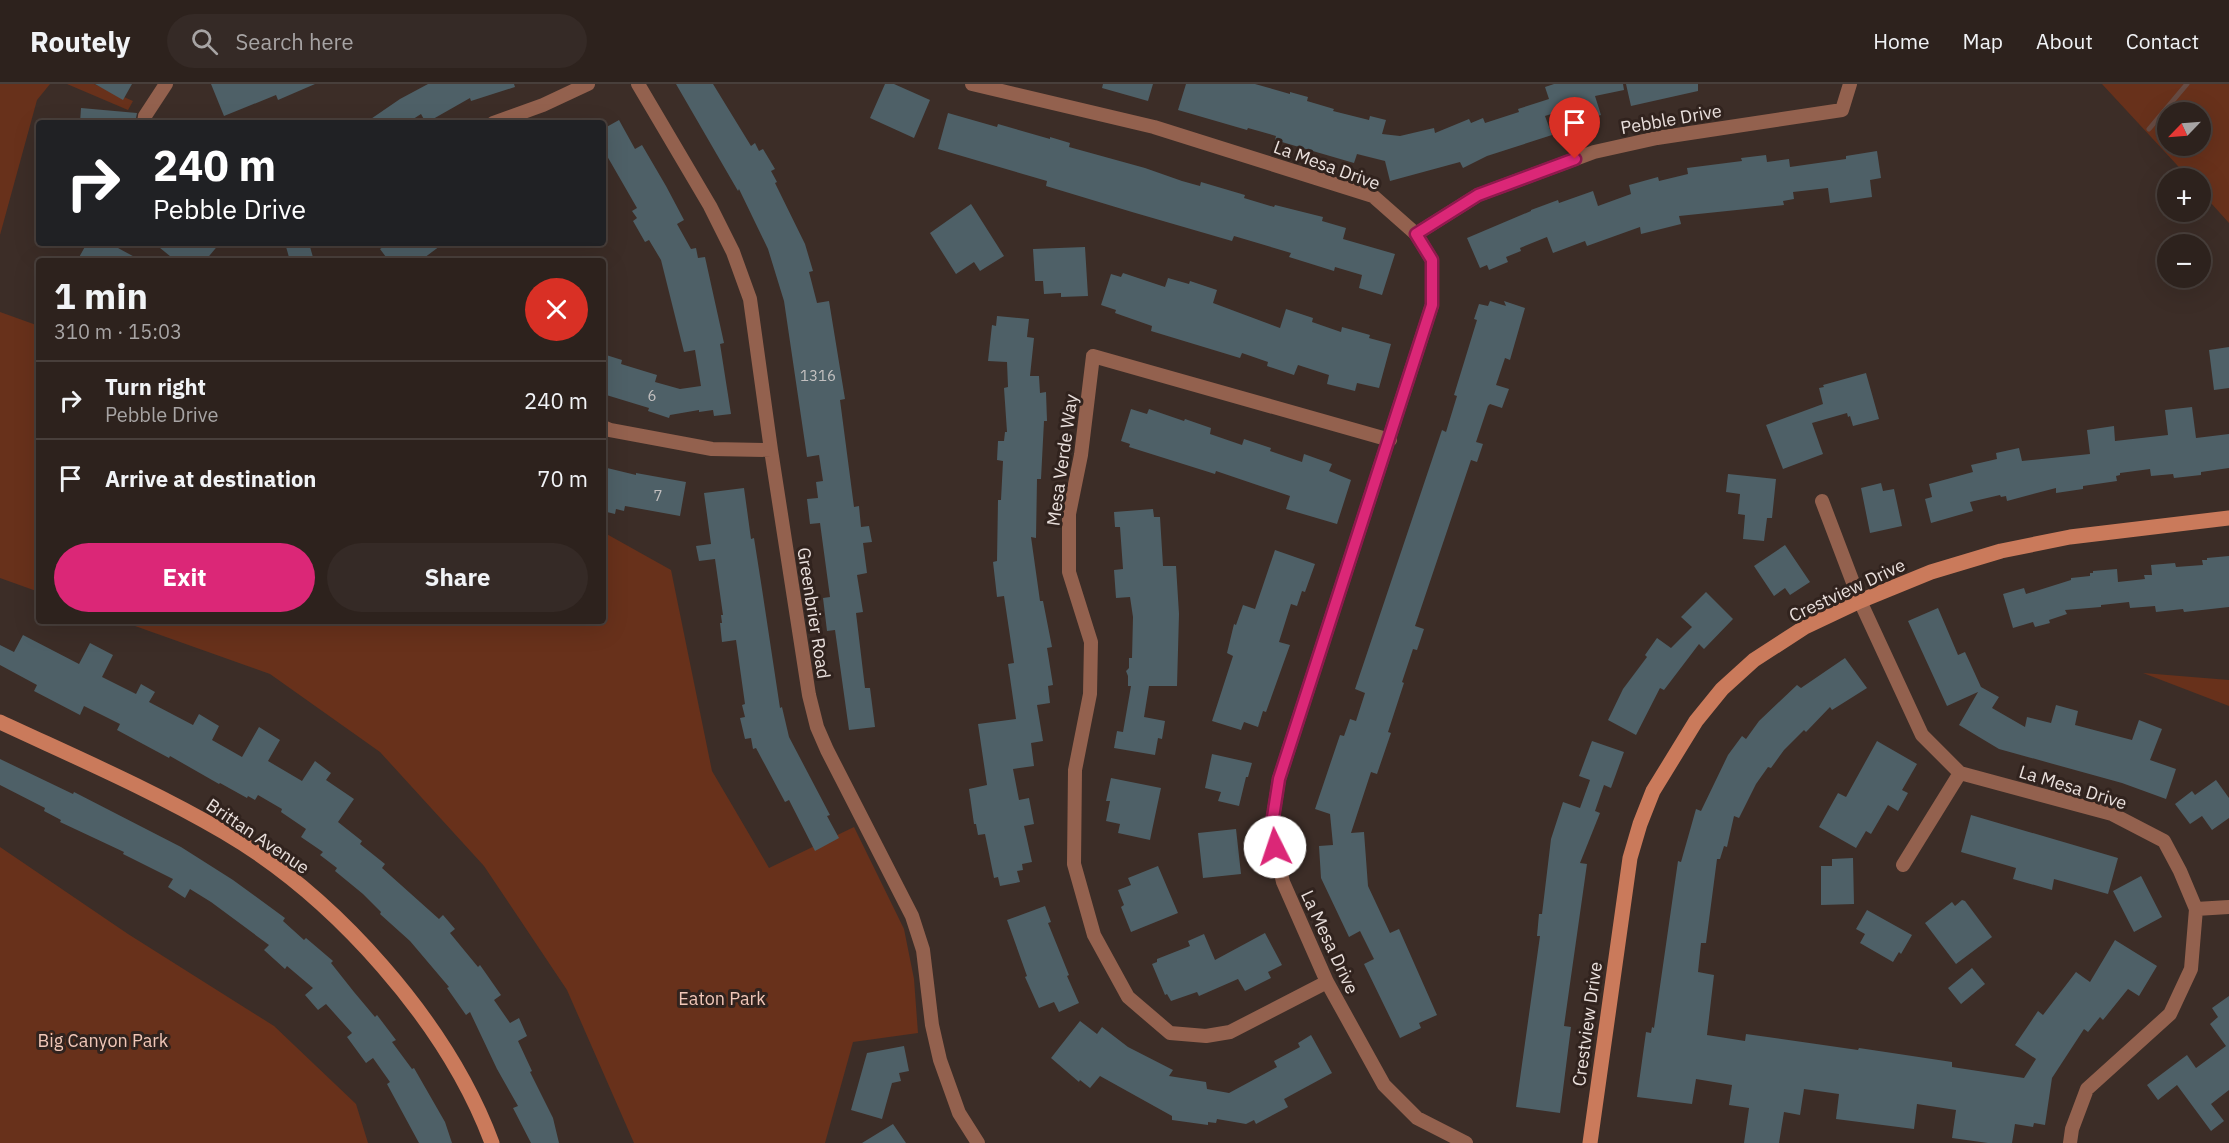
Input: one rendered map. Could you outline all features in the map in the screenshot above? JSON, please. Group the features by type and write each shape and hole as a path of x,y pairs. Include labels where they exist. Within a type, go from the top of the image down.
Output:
{"main road":[{"name":"Crestview Drive","path":"1590,1143 1630,858 1653,791 1696,721 1722,689 1754,660 1805,627 1860,601 1931,573 2001,551 2070,537 2229,518"},
{"name":"Brittan Avenue","path":"0,722 172,804 225,833 285,874 336,919 389,975 424,1018 466,1087 492,1143"}],"street":[{"path":"144,120 166,84"},
{"path":"501,120 543,105 588,84"},
{"name":"Greenbrier Road","path":"638,84 710,206 733,252 750,299 809,695 817,727 912,916 923,950 932,1025 940,1060 959,1113 978,1143"},
{"name":"La Mesa Drive","path":"972,84 1154,127 1373,196 1416,234 1432,260 1432,305 1279,779 1271,830 1283,882 1327,982 1384,1085 1417,1118 1466,1143"},
{"name":"Pebble Drive","path":"1416,234 1478,195 1594,152 1657,138 1842,110 1850,84"},
{"name":"Mesa Verde Way","path":"1327,982 1230,1032 1206,1036 1170,1033 1128,997 1094,935 1074,864 1075,770 1090,694 1091,642 1069,572 1069,514 1083,446 1093,356 1390,440"},
{"path":"606,428 712,449 771,450"},
{"name":"La Mesa Drive","path":"1822,501 1860,601 1922,735 1960,773 2112,814 2164,841 2196,909 2190,969 2170,1014 2087,1089 2072,1129 2070,1143"},
{"path":"1903,865 1960,773"},
{"path":"2196,909 2229,907"}],"green space":[{"path":"0,84 50,84 37,100 0,235"},
{"path":"67,84 94,84 133,101 128,110"},
{"path":"2102,84 2229,84 2229,223 2211,203 2211,168 2180,168 2169,156 2211,156 2211,102 2157,102 2157,143"},
{"path":"0,312 36,325 36,591 0,578"},
{"name":"Eaton Park","path":"606,534 671,570 712,771 769,868 854,827 904,929 914,979 918,1033 853,1042 825,1143 634,1143 567,990 484,866 380,752 270,674 129,624 606,624"},
{"path":"2143,673 2229,680 2229,706"},
{"name":"Big Canyon Park","path":"0,847 128,934 274,1026 356,1104 368,1143 0,1143"}],"building":[{"path":"95,84 132,84 123,100"},
{"path":"211,84 315,84 278,100 276,95 224,116"},
{"path":"428,84 514,84 515,87 471,101 470,98 431,120 424,120 421,114 412,120 369,120 400,99"},
{"path":"676,84 713,84 751,146 755,143 759,151 763,149 775,169 771,171 777,182 775,183 805,244 813,271 809,272 817,303 829,301 845,399 840,400 854,507 859,506 861,527 869,526 872,542 863,543 867,573 857,575 863,612 856,613 865,688 870,688 875,727 849,730 835,630 827,631 823,598 830,597 820,523 810,524 807,499 818,498 816,482 823,481 819,455 807,457 784,301 768,249 739,189 738,191"},
{"path":"885,84 894,84 930,100 914,138 870,118"},
{"path":"1103,84 1153,84 1148,101 1102,88"},
{"path":"1186,84 1255,84 1290,94 1290,92 1308,97 1307,101 1334,109 1333,111 1369,120 1370,116 1386,120 1382,134 1400,136 1434,128 1435,133 1469,119 1471,123 1483,118 1485,123 1519,112 1518,109 1549,99 1545,87 1554,84 1623,84 1624,90 1595,96 1601,115 1582,121 1576,106 1545,116 1552,135 1487,156 1463,168 1460,162 1390,181 1385,161 1357,154 1354,163 1275,140 1276,136 1178,110"},
{"path":"1626,84 1698,84 1698,91 1631,106"},
{"path":"81,108 137,113 136,120 80,120"},
{"path":"948,113 997,127 998,124 1050,139 1050,137 1070,143 1069,147 1182,181 1200,186 1201,182 1245,195 1244,198 1274,207 1275,205 1323,217 1322,221 1346,228 1343,239 1395,254 1382,295 1359,288 1362,275 1335,267 1334,271 1289,257 1291,253 1234,236 1232,241 1132,212 1046,186 1047,181 938,149"},
{"path":"619,120 635,149 642,145 684,220 677,224 691,249 696,248 698,258 705,257 724,343 720,344 731,414 714,416 713,410 699,412 699,410 670,415 669,418 648,411 649,408 606,395 606,355 622,360 621,364 657,375 655,382 680,389 701,386 695,350 684,352 661,260 649,240 645,242 633,221 637,218 632,211 637,208 606,154 606,127"},
{"path":"1877,151 1881,178 1870,180 1872,197 1830,203 1828,188 1793,192 1794,199 1783,201 1784,205 1679,216 1681,224 1641,234 1640,227 1587,246 1585,241 1553,253 1547,237 1520,248 1521,251 1506,257 1508,262 1489,270 1487,265 1480,268 1467,238 1531,210 1593,191 1598,206 1631,194 1629,185 1658,177 1659,181 1688,174 1687,168 1742,161 1741,158 1766,155 1767,162 1789,159 1790,167 1846,159 1846,156"},
{"path":"971,204 1004,256 980,271 974,262 956,274 930,233"},
{"path":"85,246 119,246 118,248 136,258 79,258"},
{"path":"158,246 218,246 208,258 172,258"},
{"path":"286,246 310,246 313,258 289,258"},
{"path":"384,246 440,246 424,258 387,258 380,249"},
{"path":"1085,247 1088,296 1061,297 1061,293 1044,294 1043,281 1035,281 1033,249"},
{"path":"1123,273 1165,287 1168,278 1189,284 1190,281 1217,290 1213,303 1280,328 1286,309 1313,318 1312,322 1341,332 1342,327 1391,344 1379,388 1357,383 1355,391 1327,384 1329,375 1298,365 1294,375 1267,366 1268,362 1242,353 1240,358 1151,331 1152,326 1115,313 1116,310 1101,305 1111,274 1121,277"},
{"path":"1490,301 1506,306 1504,301 1525,308 1510,360 1505,358 1496,385 1509,389 1502,408 1490,404 1488,406 1476,442 1483,444 1477,462 1471,460 1415,626 1424,629 1417,650 1413,649 1402,682 1404,683 1388,732 1391,733 1377,774 1371,772 1351,833 1364,832 1368,886 1390,933 1399,929 1437,1015 1419,1023 1421,1028 1400,1038 1364,964 1374,959 1360,931 1349,937 1321,878 1319,846 1333,845 1330,814 1315,809 1340,735 1344,736 1350,719 1356,721 1365,693 1355,689 1442,430 1446,432 1457,396 1454,395 1477,320 1474,319 1479,304 1488,306"},
{"path":"997,316 1029,319 1027,337 1034,338 1030,376 1039,376 1040,393 1046,392 1047,421 1044,421 1041,479 1037,479 1036,538 1031,537 1040,601 1043,601 1052,647 1047,648 1053,685 1048,686 1050,703 1037,705 1043,741 1031,743 1034,766 1013,769 1019,800 1029,798 1034,824 1024,826 1032,862 1022,864 1023,870 1017,871 1020,882 1000,886 998,877 994,878 985,834 978,835 976,824 974,824 969,789 987,785 978,724 1016,719 1008,664 1014,663 1004,596 997,597 993,562 997,561 998,500 1001,500 1003,461 997,460 998,441 1004,441 1005,432 1007,432 1004,388 1008,387 1007,362 988,361 992,325 996,326"},
{"path":"2229,347 2229,388 2214,390 2209,350"},
{"path":"1866,373 1879,419 1853,426 1847,413 1812,423 1823,454 1783,469 1766,425 1823,404 1819,388 1824,387 1823,385"},
{"path":"2192,407 2196,438 2229,434 2229,468 2201,472 2201,475 2174,478 2173,474 2151,476 2150,469 2120,473 2116,476 2117,481 2083,486 2083,489 2056,493 2056,488 2007,501 2006,496 2001,497 2000,495 1970,502 1973,511 1931,523 1925,499 1932,497 1929,484 1973,472 1971,465 1997,459 1996,453 2019,448 2022,461 2090,454 2087,430 2114,426 2115,441 2168,435 2165,410"},
{"path":"1131,409 1147,414 1149,409 1184,421 1185,419 1211,428 1210,434 1242,445 1244,439 1302,462 1304,454 1332,464 1329,471 1351,480 1337,524 1286,509 1290,496 1216,471 1215,474 1129,447 1130,444 1121,441"},
{"path":"606,468 636,475 636,473 686,482 680,516 625,506 624,511 616,509 615,514 606,512"},
{"path":"1728,474 1776,479 1772,518 1767,518 1764,541 1743,539 1745,515 1738,514 1740,494 1726,492"},
{"path":"1881,483 1883,491 1894,489 1902,526 1870,533 1861,488"},
{"path":"744,488 780,708 782,707 789,737 830,815 827,816 839,838 815,851 789,800 785,802 756,748 753,749 751,738 745,739 740,718 745,717 742,705 745,704 736,640 722,642 720,623 722,623 721,615 723,615 715,559 699,561 696,546 711,544 704,493"},
{"path":"1153,509 1154,517 1160,517 1163,566 1176,566 1179,614 1177,686 1149,686 1144,717 1165,721 1162,739 1158,738 1155,755 1114,748 1117,731 1123,732 1131,686 1128,686 1126,671 1129,668 1129,658 1132,658 1133,617 1130,597 1116,598 1114,570 1123,569 1120,527 1115,527 1114,512"},
{"path":"1785,545 1810,582 1790,595 1785,588 1774,596 1754,566"},
{"path":"1275,550 1315,564 1305,592 1302,591 1297,606 1291,604 1279,642 1290,645 1266,712 1263,711 1258,727 1244,722 1241,730 1212,721 1233,656 1227,653 1234,624 1236,625 1243,605 1255,609"},
{"path":"2229,556 2229,607 2184,612 2183,609 2156,612 2155,606 2130,608 2129,602 2065,610 2067,614 2049,620 2050,623 2035,627 2033,622 2013,628 2003,594 2024,588 2026,594 2071,580 2071,578 2090,576 2093,571 2117,569 2118,582 2145,579 2144,575 2152,575 2151,565 2175,563 2176,567 2203,565 2202,560 2207,560 2207,558"},
{"path":"1706,592 1733,619 1704,649 1699,644 1664,690 1660,688 1636,735 1608,720 1623,689 1647,657 1645,655 1657,638 1671,648 1692,627 1681,617"},
{"path":"1938,608 1958,655 1965,652 1981,687 1999,697 1992,708 2025,727 2027,717 2051,723 2056,705 2078,711 2075,725 2132,740 2139,720 2162,729 2150,760 2176,769 2166,799 2122,783 1999,749 1959,725 1978,692 1947,706 1908,621"},
{"path":"23,635 79,664 90,643 113,655 102,677 136,694 141,684 155,692 149,702 193,725 199,714 219,726 212,740 242,757 259,727 280,740 268,761 302,781 315,761 331,773 326,780 354,799 338,822 362,841 360,844 385,864 382,868 439,919 443,915 455,929 450,933 478,967 480,965 501,995 494,1000 510,1023 519,1018 527,1036 518,1041 532,1071 530,1072 553,1118 559,1143 531,1143 513,1108 518,1106 497,1069 470,1012 466,1015 447,988 449,987 410,941 380,914 381,912 363,894 335,871 337,868 320,855 323,852 301,837 306,829 281,812 282,809 258,795 255,800 248,796 247,798 117,730 120,724 84,706 80,715 34,691 37,685 0,665 0,645 14,652"},
{"path":"1845,658 1867,688 1832,710 1830,707 1806,732 1804,730 1784,750 1771,768 1768,767 1756,784 1739,818 1734,816 1727,847 1724,846 1720,859 1717,859 1706,943 1701,943 1698,972 1714,975 1707,1035 1745,1041 1746,1034 1858,1050 1859,1048 1952,1062 1952,1067 2024,1078 2036,1059 2015,1045 2038,1011 2043,1015 2076,972 2090,982 2115,940 2157,966 2139,996 2128,989 2103,1020 2100,1017 2088,1032 2084,1029 2052,1078 2045,1125 2034,1123 2033,1127 2015,1124 2012,1143 1988,1143 1952,1138 1956,1110 1917,1104 1914,1129 1836,1119 1839,1094 1804,1089 1800,1115 1784,1112 1779,1143 1744,1143 1749,1108 1729,1105 1732,1085 1696,1079 1692,1104 1637,1097 1646,1032 1651,1033 1652,1027 1654,1028 1678,861 1681,862 1696,809 1701,811 1728,755 1742,736 1746,739 1759,721 1797,685 1801,688"},
{"path":"1592,741 1624,752 1611,788 1604,785 1595,811 1600,813 1580,863 1587,864 1564,1026 1571,1027 1560,1113 1516,1107 1540,936 1537,936 1539,914 1542,914 1551,839 1563,802 1580,808 1590,780 1579,776"},
{"path":"1877,741 1917,764 1902,790 1908,793 1898,811 1888,805 1871,834 1866,831 1856,848 1819,827 1838,793 1846,797"},
{"path":"1212,754 1252,763 1239,806 1218,801 1221,792 1205,788"},
{"path":"0,759 73,794 74,792 181,847 233,880 285,918 283,921 304,940 306,938 333,961 331,963 354,992 375,1017 377,1015 396,1040 392,1042 412,1069 414,1068 445,1122 452,1143 419,1143 387,1084 390,1082 373,1058 366,1063 347,1037 352,1033 326,1004 318,1010 305,995 313,988 287,966 285,969 264,950 269,945 190,889 185,898 168,887 173,879 123,854 124,852 60,822 61,820 44,811 45,808 0,785"},
{"path":"1111,778 1161,788 1150,840 1118,833 1120,824 1106,821 1110,801 1106,801"},
{"path":"2216,780 2229,798 2229,818 2212,830 2202,816 2190,824 2175,804 2192,791 2195,795"},
{"path":"1971,815 2118,858 2108,894 2054,879 2052,890 2013,879 2016,868 1961,852"},
{"path":"1236,829 1241,874 1203,878 1198,833"},
{"path":"1853,858 1854,904 1821,905 1821,866 1832,866 1832,859"},
{"path":"1158,866 1178,913 1131,932 1121,907 1124,905 1118,890 1131,885 1128,878"},
{"path":"2141,876 2162,917 2134,932 2113,891"},
{"path":"1962,900 1992,937 1956,964 1925,923 1952,902 1955,906"},
{"path":"1045,906 1051,922 1048,923 1079,1003 1059,1012 1054,1002 1039,1008 1025,977 1027,976 1007,920"},
{"path":"1867,910 1912,935 1901,954 1899,952 1893,962 1860,943 1865,934 1856,929"},
{"path":"1265,933 1282,965 1268,972 1271,978 1245,991 1238,979 1199,996 1197,992 1171,1001 1167,994 1165,995 1152,964 1157,962 1157,959 1190,946 1188,941 1204,934 1215,960"},
{"path":"1972,968 1985,984 1961,1004 1948,988"},
{"path":"2229,996 2229,1090 2211,1104 2224,1121 2211,1131 2177,1085 2158,1100 2147,1085 2187,1055 2196,1068 2226,1046 2210,1024 2218,1017 2212,1008"},
{"path":"1080,1021 1097,1034 1102,1027 1128,1047 1173,1070 1169,1076 1206,1082 1207,1089 1229,1093 1277,1067 1274,1061 1300,1047 1298,1043 1311,1035 1332,1073 1284,1099 1288,1107 1256,1124 1254,1120 1246,1124 1217,1119 1216,1123 1208,1122 1208,1125 1172,1120 1172,1116 1100,1076 1090,1088 1080,1080 1079,1082 1051,1058"},
{"path":"904,1046 909,1071 899,1073 901,1081 892,1083 882,1119 851,1110 867,1053"},
{"path":"893,1124 906,1143 862,1143"}],"waterway":[{"path":"2149,129 2187,84"}],"route":[{"path":"1275,847 1271,830 1279,779 1432,305 1432,260 1416,234 1478,195 1575,159"}]}
